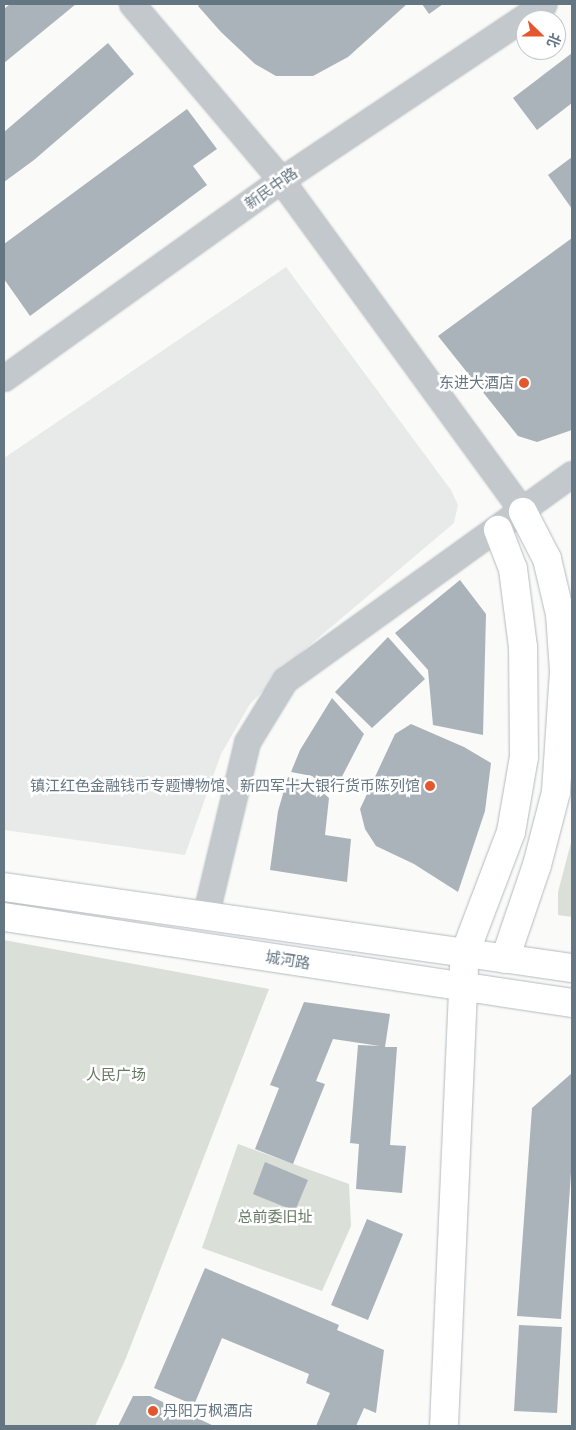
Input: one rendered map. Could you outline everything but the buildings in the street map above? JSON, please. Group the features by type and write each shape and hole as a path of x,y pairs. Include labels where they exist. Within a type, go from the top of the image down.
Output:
{"main road":[{"path":"505,959 537,865 556,792 563,698 560,614 547,559 523,512"},
{"path":"444,1426 465,953 511,832 524,757 524,647 513,569 498,530"},
{"path":"4,887 206,913 572,968"},
{"name":"城河路","path":"4,917 572,1002"}],"street":[{"path":"132,4 281,180 523,512"},
{"name":"新民中路","path":"4,378 281,180 544,4"},
{"path":"206,913 247,742 285,680 498,530 572,474"}],"shaded area":[{"path":"286,267 451,490 458,505 454,523 304,650 250,704 221,754 185,855 4,830 4,458"}],"green space":[{"path":"572,839 572,917 558,915 558,892"},
{"name":"人民广场","path":"4,940 269,989 126,1358 95,1426 4,1426"},
{"name":"总前委旧址","path":"238,1144 349,1184 351,1226 322,1291 202,1248"}],"place":[{"name":"东进大酒店","path":"524,383"},
{"name":"镇江红色金融钱币专题博物馆、新四军十大银行货币陈列馆","path":"430,786"},
{"name":"丹阳万枫酒店","path":"153,1411"}]}
